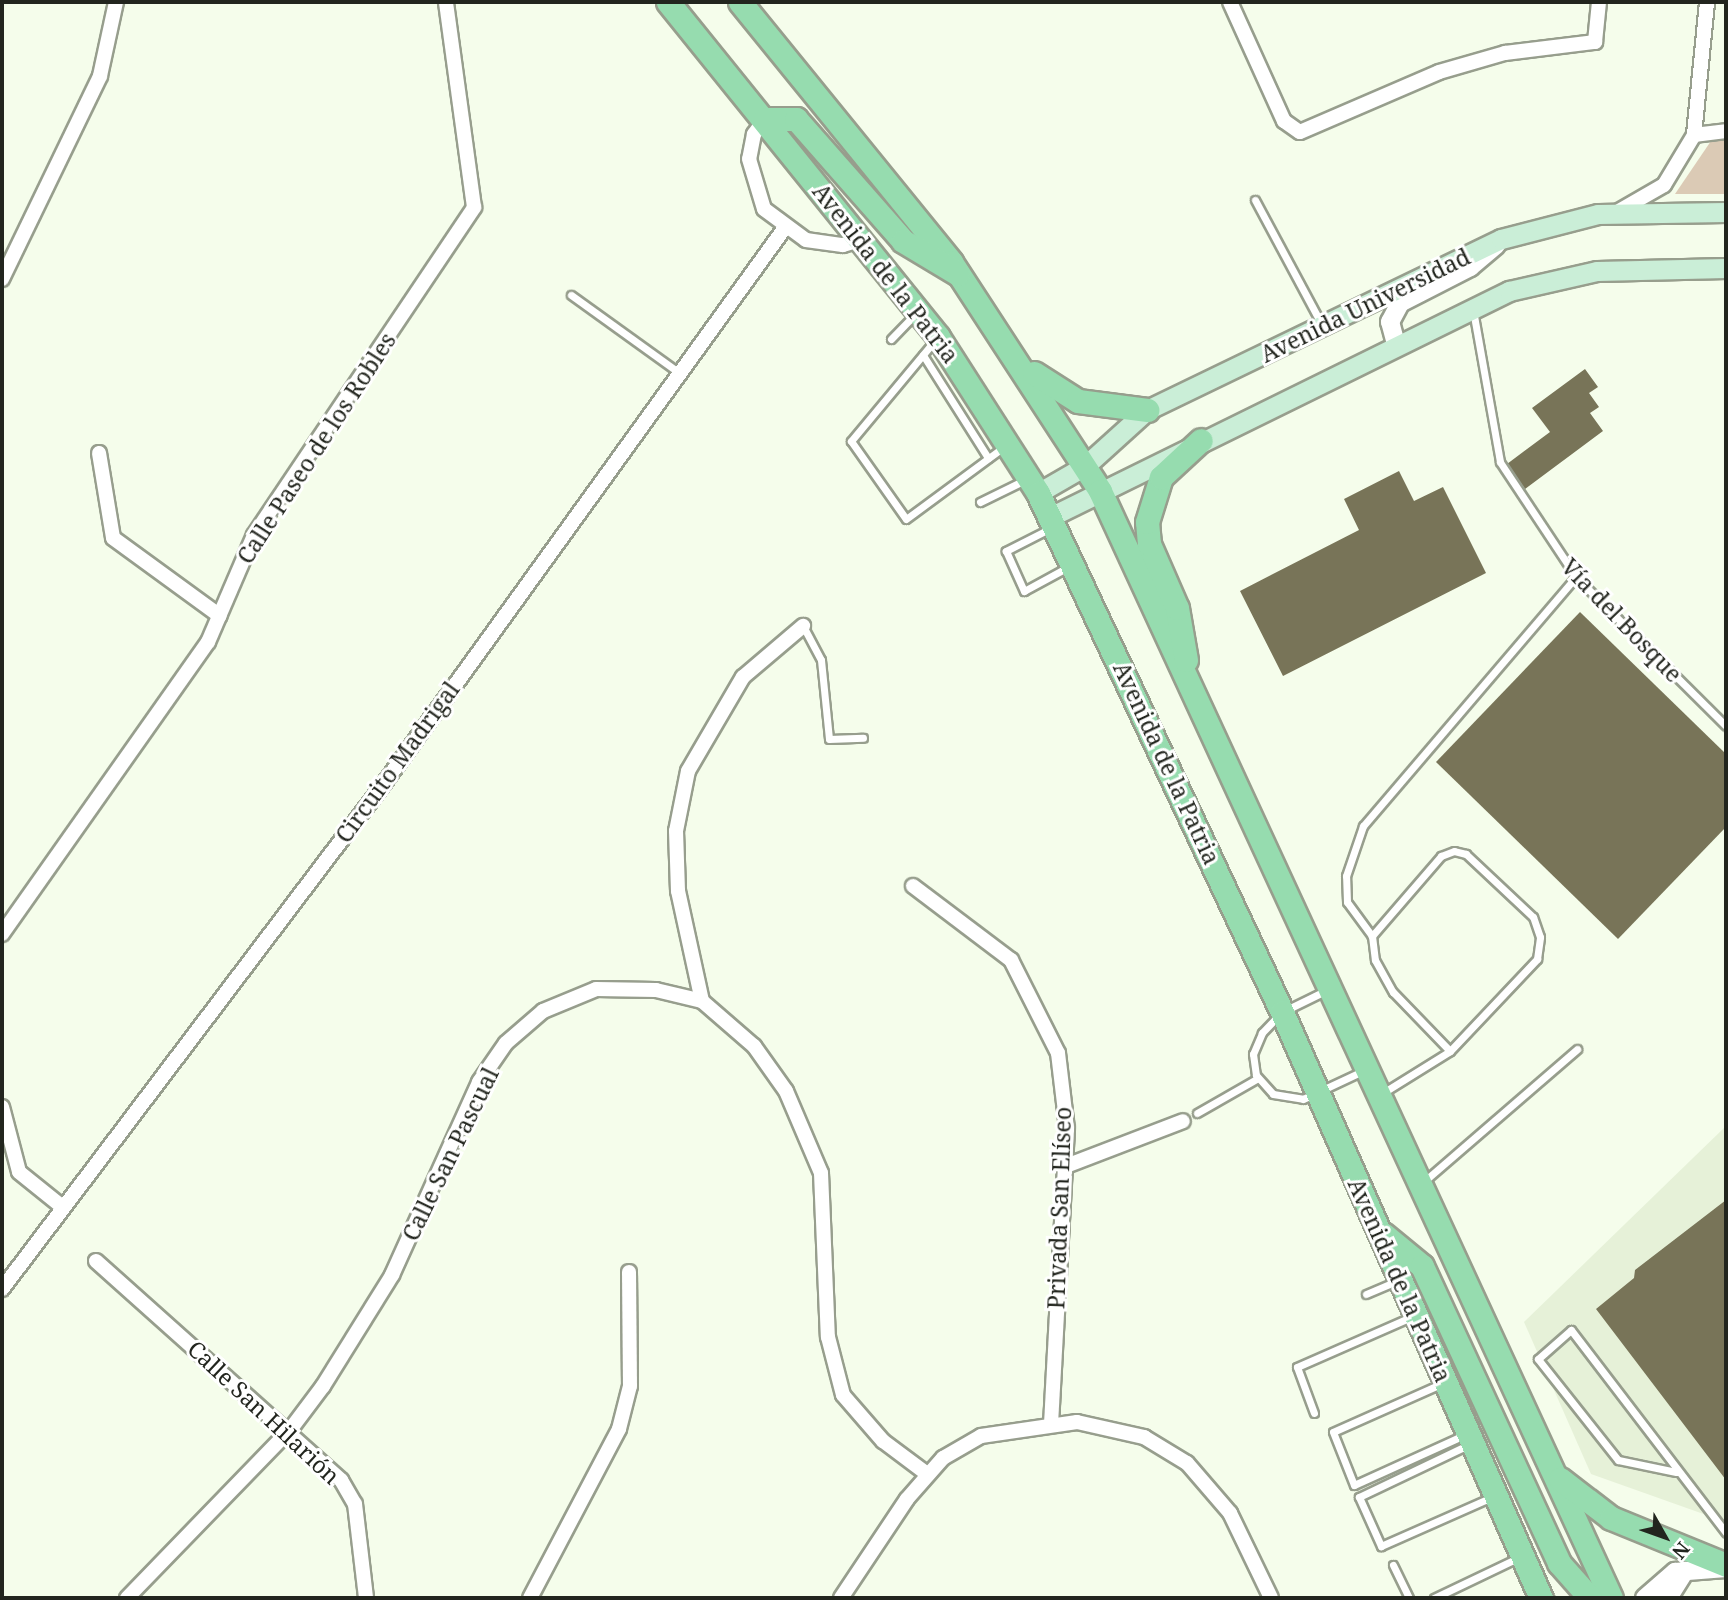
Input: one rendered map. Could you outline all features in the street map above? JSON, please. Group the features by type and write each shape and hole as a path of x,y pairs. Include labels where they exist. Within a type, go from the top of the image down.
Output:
{"main road":[{"name":"Avenida de la Patria","path":"668,2 863,239 938,337 978,394 1034,485 1282,1012 1541,1598"},
{"path":"740,2 961,275 1100,491 1611,1598"},
{"path":"765,119 796,119 903,241 961,275"},
{"name":"Avenida Universidad","path":"1034,485 1085,466 1147,410 1500,239 1567,218 1614,213 1726,212"},
{"name":"Avenida Universidad","path":"1052,522 1100,491 1472,306 1597,271 1726,268"},
{"path":"1003,337 1063,394 1112,410 1147,410"},
{"path":"1187,677 1177,608 1149,544 1147,522 1161,477 1201,440"},
{"path":"1380,1232 1422,1266 1559,1563 1590,1598"},
{"path":"1551,1469 1611,1517 1726,1566"}],"street":[{"path":"2,279 100,76 116,2"},
{"name":"Calle Paseo de los Robles","path":"2,934 208,642 254,535 474,207 446,2"},
{"path":"1230,2 1284,121 1300,132 1317,128 1439,72 1505,53 1595,42 1599,2"},
{"path":"1614,213 1664,185 1694,135 1707,2"},
{"path":"765,119 754,134 752,184 764,209 783,229 828,244 863,239"},
{"path":"1694,135 1726,131"},
{"name":"Circuito Madrigal","path":"2,1289 60,1205 383,785 677,372 783,229"},
{"path":"1396,344 1390,322 1399,303 1470,267 1500,239"},
{"path":"99,453 113,538 220,616"},
{"path":"702,1001 678,891 676,831 688,771 743,677 803,626"},
{"name":"Privada San Elíseo","path":"913,886 1011,960 1036,1000 1058,1053 1066,1166 1051,1422"},
{"name":"Calle San Pascual","path":"127,1598 290,1430 392,1275 479,1082 506,1043 543,1011 596,989 656,990 702,1001 754,1046 810,1139 826,1219 828,1338 843,1395 883,1441 926,1473"},
{"path":"2,1107 19,1172 60,1205"},
{"path":"1066,1166 1184,1121"},
{"name":"Calle San Hilarión","path":"96,1261 290,1430 341,1480 355,1504 366,1598"},
{"path":"530,1598 619,1429 630,1386 629,1272"},
{"path":"841,1598 926,1473 981,1436 1051,1422 1104,1425 1143,1437 1186,1463 1230,1513 1271,1598"},
{"path":"1646,1598 1667,1575 1688,1569 1726,1566"},
{"path":"1668,1598 1688,1569"}],"lane":[{"path":"1255,200 1323,325"},
{"path":"571,295 677,372"},
{"name":"Vía del Bosque","path":"1472,306 1500,462 1576,577 1726,726"},
{"path":"891,339 918,311"},
{"path":"938,337 851,441 905,519 1009,443"},
{"path":"923,355 988,458"},
{"path":"956,408 978,394"},
{"path":"980,502 1034,485"},
{"path":"1052,522 1006,551 1024,591 1073,564"},
{"path":"1450,1051 1393,992 1375,960 1372,936 1348,902 1346,876 1363,826 1576,577"},
{"path":"803,626 821,660 829,739 863,738"},
{"path":"1372,936 1441,856 1454,851 1466,854 1533,917 1540,937 1536,960 1450,1051 1378,1096"},
{"path":"1331,989 1282,1012 1253,1054 1258,1078 1273,1094 1317,1094 1366,1070"},
{"path":"1419,1186 1577,1049"},
{"path":"1197,1113 1258,1078"},
{"path":"1366,1294 1401,1279"},
{"path":"1314,1413 1297,1367 1417,1314"},
{"path":"1676,1472 1618,1460 1538,1359 1571,1330 1676,1472 1726,1533"},
{"path":"1446,1382 1333,1432 1354,1485 1470,1438"},
{"path":"1470,1438 1359,1497 1381,1546 1496,1496"},
{"path":"1434,1598 1522,1556"},
{"path":"1393,1565 1409,1598"}],"shaded area":[{"path":"1726,134 1726,194 1675,194 1713,138"},
{"path":"1726,1126 1726,1522 1591,1474 1524,1322"}],"building":[{"path":"1585,369 1598,387 1589,393 1599,407 1590,413 1603,431 1525,489 1507,464 1550,432 1532,408"},
{"path":"1399,471 1414,501 1443,487 1486,573 1283,676 1240,591 1359,530 1344,499"},
{"path":"1580,612 1726,754 1726,827 1618,939 1436,762"},
{"path":"1726,1200 1726,1480 1596,1309 1634,1278 1635,1270"}]}
